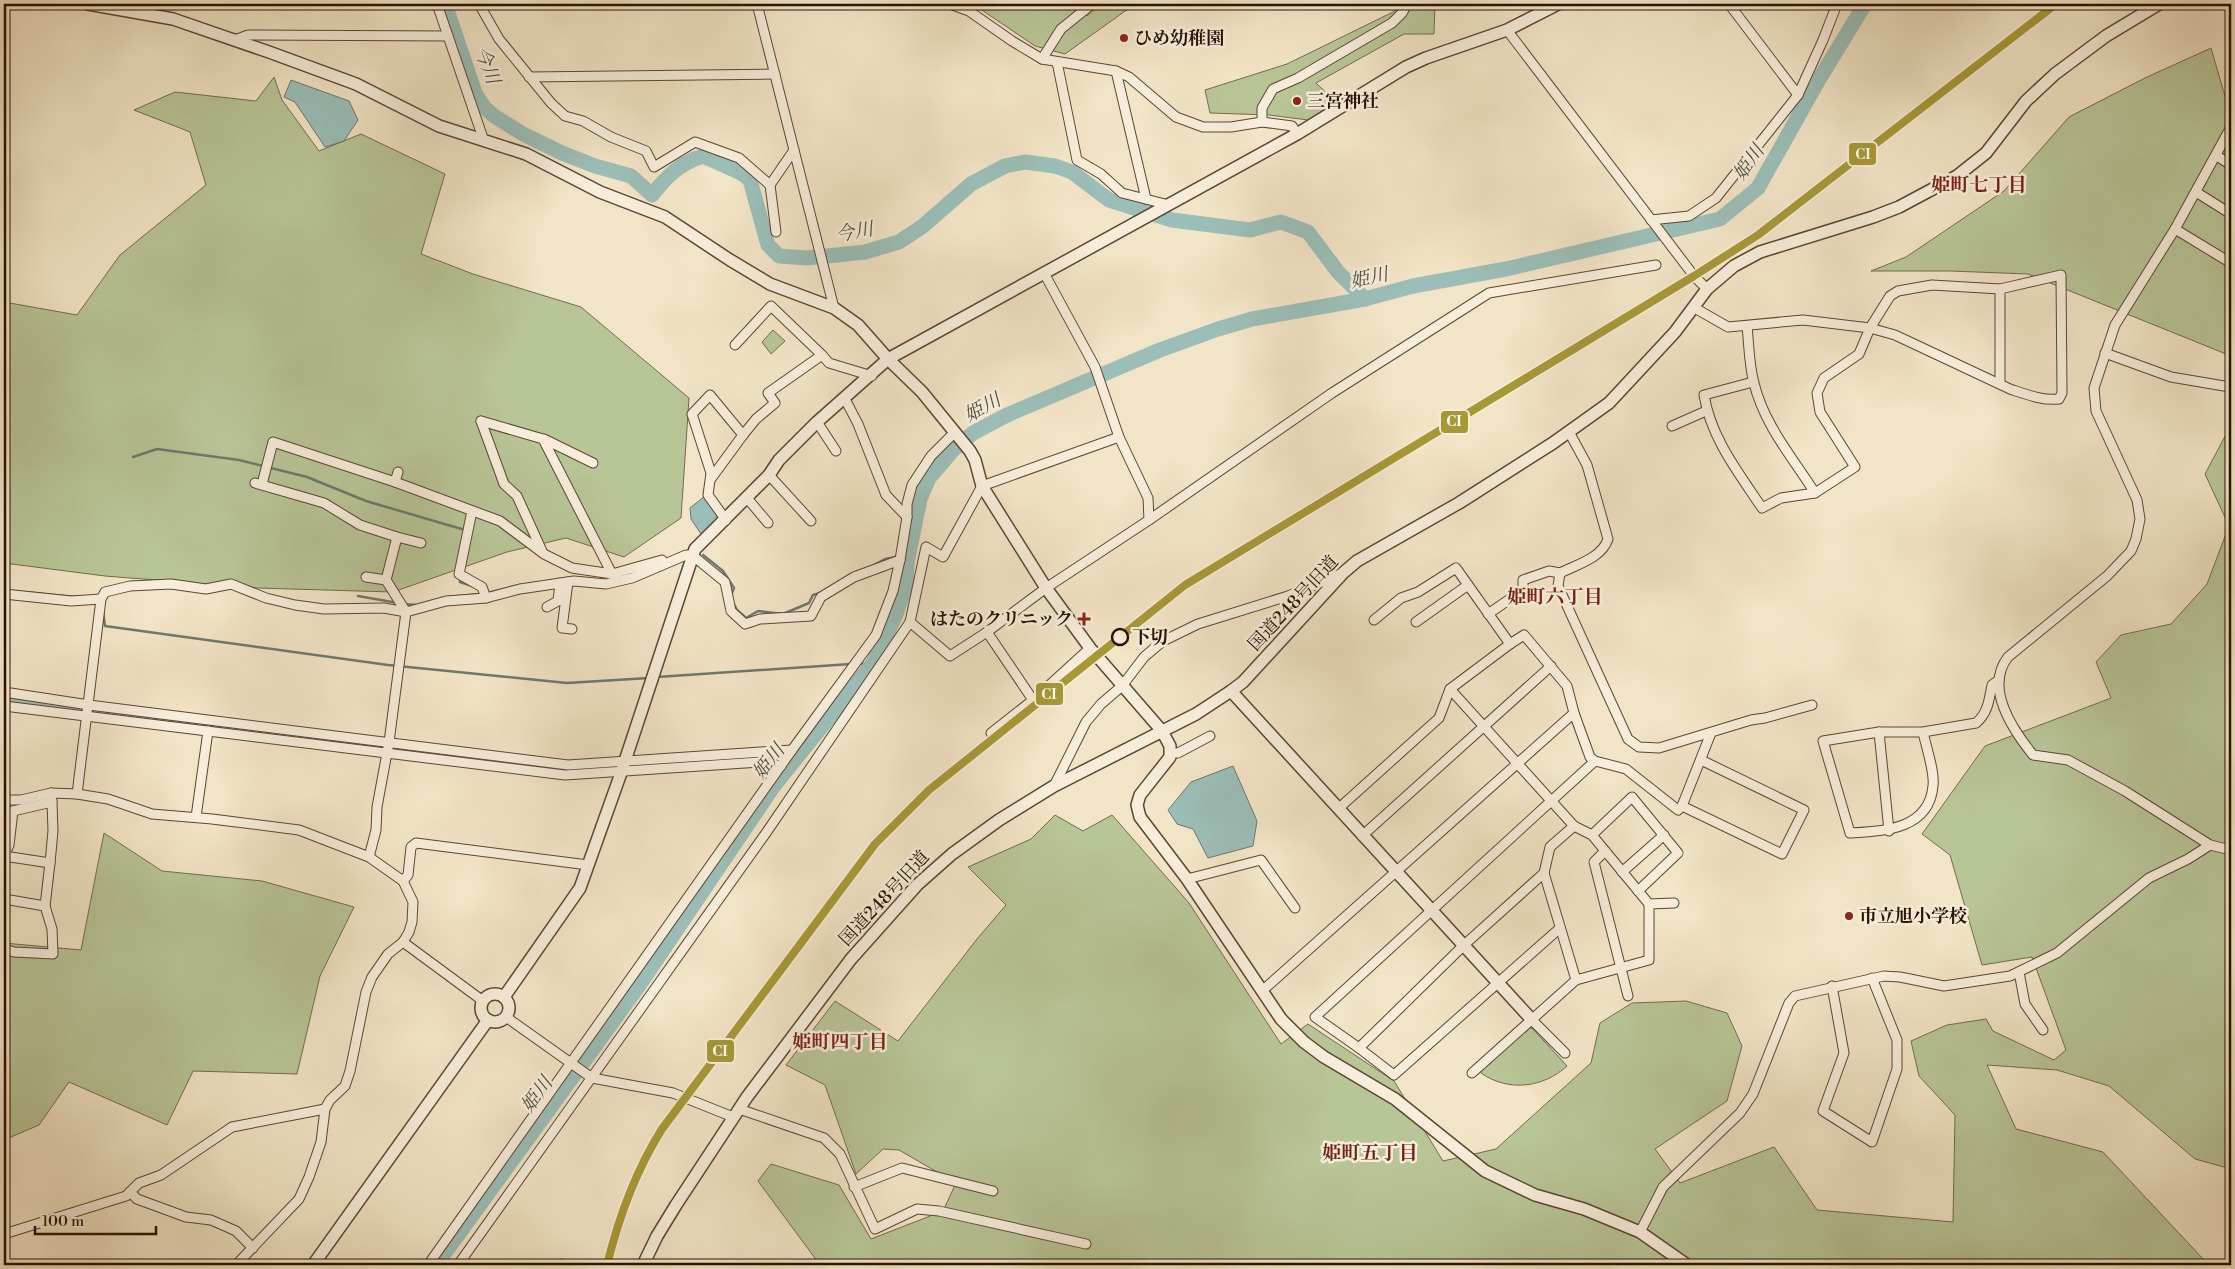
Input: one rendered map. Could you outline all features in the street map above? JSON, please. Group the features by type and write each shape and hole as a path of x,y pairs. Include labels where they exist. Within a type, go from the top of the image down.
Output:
{"street":[{"path":"88,4 173,19 235,40 356,84 439,126 526,154 600,192 665,217 770,284 834,308 858,325 888,360 922,392 970,451 975,460 982,486 1046,588 1090,648 1162,731 1170,746 1170,757 1140,795 1137,805 1140,817 1187,879 1281,1019 1304,1042 1324,1057 1395,1099 1485,1172 1535,1195 1584,1209 1640,1232 1687,1265"},
{"path":"437,4 484,140"},
{"path":"479,4 500,39 529,77 565,116 583,120 611,137 646,151 654,167 695,142 739,158 770,185 776,232"},
{"path":"757,4 834,308"},
{"path":"950,4 969,11 1012,42 1042,59 1116,72 1129,77 1176,117 1203,127 1231,127 1262,122 1292,126 1297,134"},
{"path":"1042,59 1061,29 1092,4"},
{"path":"1262,122 1262,108 1273,89 1298,78 1392,23 1402,13 1406,4"},
{"path":"504,997 573,900 588,865 622,772 694,552 702,540 726,520 769,475 779,460 817,422 872,376 888,360 1297,134 1406,67 1426,58 1507,30 1558,4"},
{"path":"1729,4 1798,95"},
{"path":"1651,220 1689,216 1716,198 1798,95 1837,4"},
{"name":"国道248号旧道","path":"643,1265 662,1228 736,1113 851,959 903,899 952,854 999,820 1054,786 1196,714 1243,682 1343,573 1370,553 1459,503 1569,432 1610,403 1675,332 1707,289 1734,266 1760,252 1900,207 1956,176 1973,165 1986,153 2026,101 2055,74 2106,36 2160,4"},
{"path":"1507,30 1694,276 1707,289"},
{"path":"235,40 248,35 448,36"},
{"path":"1057,62 1077,160 1101,174 1122,193 1146,199 1165,207"},
{"path":"1116,72 1146,199"},
{"path":"529,77 775,74"},
{"path":"2231,127 2176,229 2115,325 2094,388 2096,411 2137,500 2140,519 2136,539 2131,550 2107,576 2008,657 2000,671 1999,680 2000,695 2012,728 2032,755 2068,760 2125,791 2210,845 2231,850"},
{"path":"770,185 794,150"},
{"path":"2217,156 2231,165"},
{"path":"2196,192 2231,214"},
{"path":"2176,229 2231,263"},
{"path":"910,622 950,656 1046,588 1149,520 1332,393 1489,293 1656,265"},
{"path":"1044,273 1102,384 1119,436 1148,498 1149,520"},
{"path":"1692,307 1721,325 1737,328 1803,320 1870,328 1905,338 2025,394 2052,400 2059,399 2062,394 2061,275 2000,289 1932,284 1898,291 1890,296 1870,328 1859,354 1824,378 1818,393 1820,412 1855,467 1815,493 1781,498 1762,508 1718,440 1706,411 1704,395 1754,382"},
{"path":"2000,289 2000,382"},
{"path":"735,345 771,306 829,363 872,376"},
{"path":"1747,326 1754,382 1763,410 1771,427 1815,493"},
{"path":"2105,353 2171,377 2230,387"},
{"path":"710,480 756,419 775,403 768,393 822,355"},
{"path":"726,520 708,495 711,473 692,414 710,395 743,435"},
{"path":"845,399 858,424 886,495 907,517"},
{"path":"1672,426 1706,411"},
{"path":"544,554 517,496 504,484 481,420 543,439 593,463"},
{"path":"817,422 836,451"},
{"path":"1488,614 1523,590 1523,580 1549,571 1560,573 1599,554 1606,546 1608,539 1587,465 1569,432"},
{"path":"428,1265 572,1065 792,750 876,635 893,591 907,517 907,504 912,485 931,456 954,433"},
{"path":"458,1265 589,1076 816,763 910,622 926,547 942,557 982,486 1119,436"},
{"path":"543,439 612,574"},
{"path":"421,543 360,525 324,503 259,484 266,472 273,442 395,482 500,521 544,554 572,568 612,574 694,552"},
{"path":"395,482 398,472"},
{"path":"769,475 811,521"},
{"path":"747,498 768,523"},
{"path":"472,512 463,535 458,574 482,587 486,598"},
{"path":"369,857 376,830 377,807 406,612 386,580 397,537"},
{"path":"694,552 725,582 730,611 745,624 760,619 811,616 821,597 854,577 900,560"},
{"path":"77,794 88,717 100,599 105,592 130,586 171,584 206,589 231,584 266,598 294,605 324,609 384,608 406,612 446,601 486,598 520,589 564,583 606,584 632,578 694,552"},
{"path":"1374,620 1401,598 1418,592 1456,568 1510,644"},
{"path":"1054,786 1086,722 1101,704 1122,686 1144,657 1174,635 1245,608 1288,596 1343,573"},
{"path":"1560,573 1558,586 1628,739 1639,747 1659,748 1751,720 1812,705"},
{"path":"366,577 386,580"},
{"path":"547,606 558,601 564,583"},
{"path":"564,583 562,628 572,629"},
{"path":"1416,622 1468,585"},
{"path":"4,594 71,601 100,599"},
{"path":"986,632 1033,700"},
{"path":"1338,809 1439,718 1450,689 1524,635 1567,686 1574,713 1590,757 1594,761 1622,767 1678,810 1682,806 1711,733"},
{"path":"991,733 1033,700 1090,648"},
{"path":"1362,836 1551,666"},
{"path":"1923,732 1934,785 1931,798 1913,822 1889,831 1850,833 1823,741 1879,732 1923,732 1976,723 1983,718 1992,685 1999,680"},
{"path":"1450,689 1574,826 1592,835 1649,904 1650,960 1576,980 1472,1072"},
{"path":"1231,691 1463,946 1565,1053"},
{"path":"4,692 89,705 568,765 792,750"},
{"path":"4,706 565,775 760,762 781,766"},
{"path":"1262,991 1574,713"},
{"path":"196,817 208,731"},
{"path":"1879,732 1889,831"},
{"path":"1170,753 1178,753 1210,736"},
{"path":"1682,806 1782,854 1804,810 1701,760"},
{"path":"1560,928 1394,1074 1315,1017 1594,761"},
{"path":"4,800 51,798 77,794 108,799 152,814 196,817 299,830 369,857 403,881 413,902 412,922 403,942 388,954 369,985 350,1071 345,1086 330,1100 325,1110 321,1142 299,1199 236,1265"},
{"path":"1592,835 1632,797 1664,835 1678,853 1638,892"},
{"path":"50,863 4,856 9,845 13,811 51,798"},
{"path":"4,949 14,952 53,954 52,929 45,906 53,831 51,798"},
{"path":"1574,826 1550,847 1544,874 1576,980"},
{"path":"1622,872 1664,835"},
{"path":"403,881 408,875 411,847 416,843 588,865"},
{"path":"1640,1232 1663,1187 1740,1113 1753,1094 1789,1003 1795,996 1832,986 1884,976 1900,977 1944,986 2010,976 2057,953 2149,878 2188,859 2210,845"},
{"path":"1605,851 1594,862 1628,996"},
{"path":"1187,879 1261,860 1295,908"},
{"path":"1359,1048 1463,946 1544,874"},
{"path":"4,900 45,906"},
{"path":"1649,904 1674,903"},
{"path":"403,942 483,1001"},
{"path":"2019,972 2025,1004 2043,1030"},
{"path":"1832,986 1844,1053 1823,1111 1872,1142 1897,1069 1897,1060 1896,1040 1872,978"},
{"path":"495,994 504,997 509,1009 506,1017 495,1022 488,1020 481,1009 483,1001 486,997 495,994"},
{"path":"506,1017 589,1076 673,1093 824,1138 840,1154 854,1188 875,1228 917,1209 939,1211 1086,1244"},
{"path":"313,1265 488,1020"},
{"path":"4,1234 126,1196 139,1183 161,1175 232,1127 325,1110"},
{"path":"854,1188 902,1168 993,1191"},
{"path":"130,1192 137,1199 186,1217 211,1220 236,1230 253,1248"}],"green space":[{"path":"973,4 1074,4 1087,16 1100,4 1135,4 1065,54 1035,46"},
{"path":"1403,4 1435,4 1434,34 1404,34 1316,83 1336,102 1308,120 1269,115 1210,113 1205,90 1287,64 1393,12"},
{"path":"2211,48 2231,117 2231,356 2028,274 1950,271 1871,271 1906,257 2004,191 2069,117 2145,78"},
{"path":"274,77 282,100 319,151 361,134 445,174 421,254 473,274 581,307 689,398 681,518 624,557 566,538 507,552 393,592 257,588 105,576 4,563 4,302 77,315 120,255 206,185 190,132 134,110 175,92 256,101"},
{"path":"773,330 785,341 771,354 762,342"},
{"path":"2231,425 2231,1169 2195,1159 2109,1086 2057,1070 1987,1065 2016,1129 2103,1152 2205,1261 2203,1265 820,1265 758,1181 771,1164 839,1185 871,1239 943,1211 956,1183 899,1150 883,1149 856,1174 825,1085 786,1065 835,1001 898,1041 977,939 1006,905 968,867 1031,839 1055,815 1083,831 1112,815 1189,903 1281,1044 1308,1024 1394,1081 1443,1161 1496,1149 1591,1063 1600,1023 1632,1003 1686,1001 1727,1013 1742,1046 1727,1101 1655,1149 1680,1183 1774,1147 1817,1210 1953,1222 1955,1115 1919,1076 1911,1041 1947,1025 1986,1019 1993,1031 2054,1060 2066,1050 2032,957 1982,965 1950,855 1922,834 1985,746 2111,698 2096,662 2121,635 2171,624 2207,584 2229,526 2205,474"},
{"path":"104,833 162,871 262,881 354,907 320,976 297,1074 193,1071 167,1125 69,1082 39,1125 4,1140 4,943 81,950"},
{"path":"1529,1028 1532,1028 1567,1066 1547,1079 1525,1085 1502,1083 1481,1073 1482,1069"}],"water":[{"path":"291,80 349,101 358,120 344,141 325,147 295,102 284,97"},
{"path":"705,496 717,515 717,521 701,534 691,519 690,508"},
{"path":"1233,766 1257,821 1253,846 1208,858 1193,829 1177,824 1168,810 1191,782"}],"waterway":[{"name":"今川","path":"445,4 475,93 484,107 494,116 523,134 562,153 595,166 631,176 652,195 674,171 687,162 703,156 743,174 750,180 768,245 779,256 807,258 865,252 899,242 923,226 971,184 1005,166 1025,162 1055,166 1072,172 1109,200 1172,220 1250,230 1281,222 1308,232 1338,272 1365,299"},
{"name":"姫川","path":"436,1265 638,987 773,787 873,663 895,617 906,585 907,563 920,499 929,478 953,450 973,433 1007,415 1160,350 1218,329 1252,319 1365,299 1413,286 1506,269 1720,219 1758,188 1818,81 1865,4"},
{"path":"133,457 157,449 239,460 307,477 366,501 465,530"},
{"path":"703,555 723,571 734,588 731,595"},
{"path":"874,565 885,559 896,557"},
{"path":"620,576 634,572"},
{"path":"460,578 460,582 472,586"},
{"path":"487,593 520,585"},
{"path":"24,592 76,597"},
{"path":"734,604 737,610 746,618 758,611 783,614 809,603 813,595 820,593"},
{"path":"447,597 481,594"},
{"path":"358,596 398,603"},
{"path":"403,604 418,605"},
{"path":"103,612 105,626 388,665 567,683 649,678"},
{"path":"859,664 873,663"},
{"path":"657,677 851,664"},
{"path":"4,701 475,760"},
{"path":"749,760 795,758"},
{"path":"540,768 556,770 669,764"}],"transit line":[{"name":"CI","path":"607,1265 629,1195 652,1145 662,1129 875,844 929,790 1185,585 1694,276 1758,235 2056,4"}],"place":[{"name":"ひめ幼稚園","path":"1124,38"},
{"name":"三宮神社","path":"1297,101"},
{"name":"はたのクリニック","path":"1084,619"},
{"name":"下切","path":"1120,637"},
{"name":"市立旭小学校","path":"1849,916"}],"district":[{"name":"姫町七丁目","path":"1979,184"},
{"name":"姫町六丁目","path":"1555,596"},
{"name":"姫町四丁目","path":"840,1041"},
{"name":"姫町五丁目","path":"1370,1152"}]}
